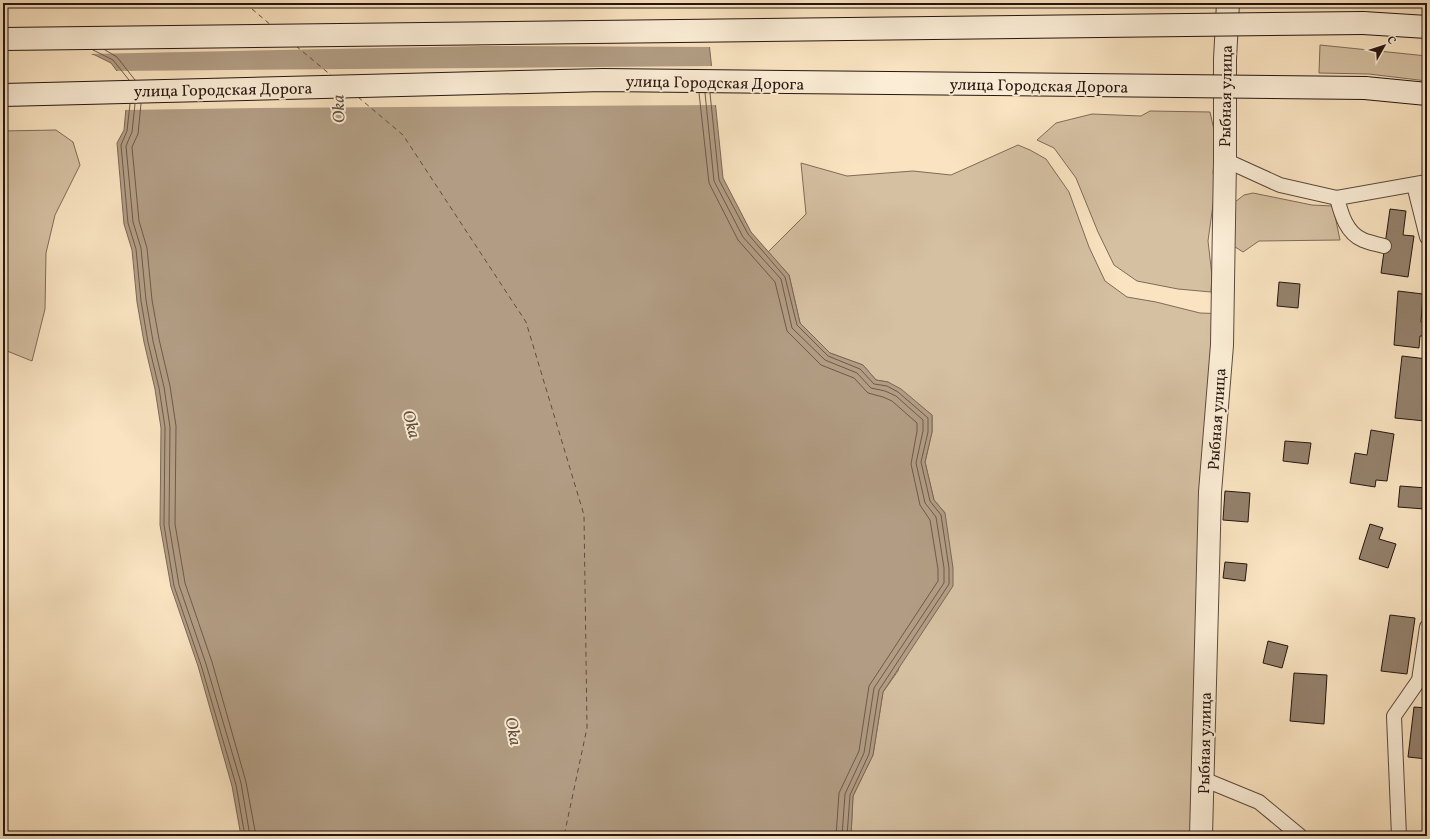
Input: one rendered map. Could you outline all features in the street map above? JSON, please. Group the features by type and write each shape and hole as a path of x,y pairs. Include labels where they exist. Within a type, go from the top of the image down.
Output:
{"main road":[{"name":"Рыбная улица","path":"1202,836 1210,492 1222,345 1225,59 1228,3"},
{"path":"3,39 1363,23 1427,27"},
{"name":"улица Городская Дорога","path":"3,95 603,80 1365,88 1427,94"}],"lane":[{"path":"1225,160 1280,185 1337,198 1420,184 1427,237"},
{"path":"1337,198 1341,214 1350,232 1361,240 1384,246"},
{"path":"1399,836 1394,716 1419,680 1427,627"},
{"path":"1203,779 1259,802 1300,836"}],"shaded area":[{"path":"1320,45 1427,56 1427,81 1369,74 1319,73"},
{"path":"1150,111 1210,112 1214,130 1215,152 1213,173 1216,183 1208,241 1212,276 1211,292 1178,289 1137,281 1114,265 1098,232 1076,178 1054,148 1037,140 1056,123 1092,114 1141,116"},
{"path":"56,130 73,142 80,165 55,215 46,253 45,309 32,361 7,351 3,336 3,131"},
{"path":"1018,145 1046,159 1069,192 1089,247 1105,281 1127,297 1156,302 1200,313 1230,314 1216,493 1208,836 851,836 853,796 873,755 883,692 898,671 945,513 934,500 925,462 932,432 932,415 888,382 876,380 863,365 830,353 800,323 789,275 768,252 806,214 801,163 847,176 913,171 951,175"},
{"path":"1253,193 1312,205 1333,206 1340,240 1259,241 1243,252 1229,243 1235,202 1244,195"}],"water":[{"name":"Oka","path":"705,3 723,178 751,232 789,275 800,323 830,353 863,365 876,380 888,382 901,389 932,415 932,432 925,462 934,500 945,513 953,568 953,586 883,692 873,755 853,796 851,836 241,836 232,786 198,666 171,587 160,525 161,428 155,389 144,342 137,302 132,250 124,224 117,143 124,130 128,86 111,63 95,55 77,49"}],"pier":[{"path":"53,3 707,3 711,47 482,46 87,54 75,50 55,14"},
{"path":"713,66 717,105 123,110 126,86 115,71"}],"building":[{"path":"1390,209 1406,211 1403,235 1414,236 1408,277 1381,273"},
{"path":"1279,282 1300,284 1298,308 1277,306"},
{"path":"1398,291 1423,294 1421,322 1426,323 1425,336 1420,336 1419,348 1394,345"},
{"path":"1402,356 1427,359 1427,407 1425,421 1395,418"},
{"path":"1371,430 1394,434 1387,481 1376,480 1375,487 1350,483 1355,453 1367,455"},
{"path":"1285,441 1311,443 1308,464 1283,461"},
{"path":"1400,486 1427,488 1425,509 1398,507"},
{"path":"1225,491 1250,493 1248,522 1223,520"},
{"path":"1370,524 1383,528 1379,539 1396,544 1388,568 1359,559"},
{"path":"1225,562 1247,564 1245,581 1223,578"},
{"path":"1390,615 1415,618 1407,674 1381,671"},
{"path":"1268,641 1288,646 1282,668 1263,663"},
{"path":"1294,673 1327,675 1324,724 1290,721"},
{"path":"1414,707 1427,708 1427,759 1408,757"}],"ferry route":[{"path":"245,3 272,26"},
{"path":"296,46 332,76"},
{"path":"358,97 403,135 526,322 584,515 587,728 564,836"}]}
